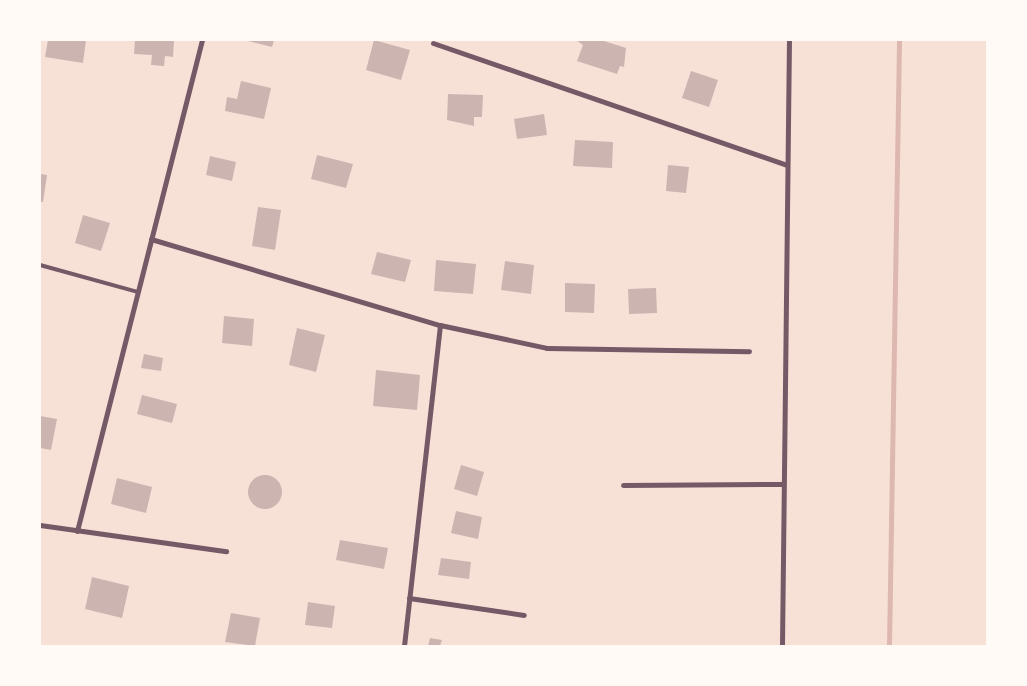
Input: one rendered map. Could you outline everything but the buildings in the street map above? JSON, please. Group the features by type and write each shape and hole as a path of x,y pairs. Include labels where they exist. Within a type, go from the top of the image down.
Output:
{"street":[{"path":"76,531 202,40"},
{"path":"782,646 789,40"},
{"path":"433,43 787,165"},
{"path":"151,239 440,325 547,348 749,351"},
{"path":"404,646 440,325"},
{"path":"623,485 784,484"},
{"path":"40,525 226,551"},
{"path":"409,598 524,615"}],"lane":[{"path":"40,265 138,292"}],"waterway":[{"path":"889,646 899,40"}]}
